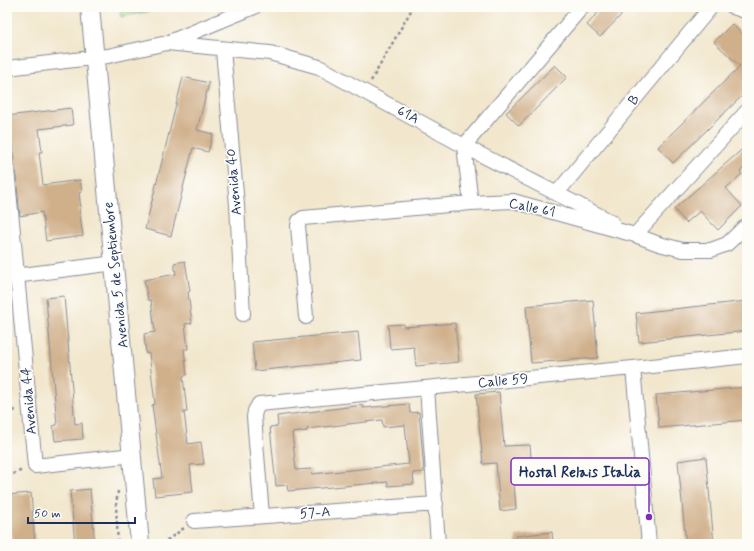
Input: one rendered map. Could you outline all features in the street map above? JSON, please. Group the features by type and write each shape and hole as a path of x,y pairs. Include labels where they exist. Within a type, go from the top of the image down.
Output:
{"main road":[{"name":"Avenida 5 de Septiembre","path":"90,7 133,455 140,544"}],"street":[{"path":"7,68 108,56 167,43 254,7"},
{"path":"471,203 464,146 582,7"},
{"name":"B","path":"557,193 711,7"},
{"path":"732,7 747,12"},
{"name":"61A","path":"167,43 222,50 270,53 319,67 464,146 557,193 635,235"},
{"name":"Avenida 40","path":"222,50 237,205 243,314"},
{"path":"635,235 747,111"},
{"name":"Avenida 44","path":"7,169 12,277 35,466 133,455"},
{"name":"Calle 61","path":"306,317 298,226 299,221 303,218 471,203 513,201 683,250 711,250 727,244 747,225"},
{"path":"12,277 115,263"},
{"name":"Calle 59","path":"262,516 254,417 255,411 259,404 747,356"},
{"path":"633,368 649,544"},
{"path":"427,388 438,544"},
{"name":"57-A","path":"194,522 436,504"}],"path":[{"path":"365,92 413,7"},
{"path":"162,544 194,522"}],"green space":[{"path":"120,7 163,7 121,17"}],"building":[{"path":"603,7 629,7 600,37 587,25"},
{"path":"732,24 747,38 747,91 673,163 658,147 740,66 714,42"},
{"path":"555,65 567,77 519,126 506,113"},
{"path":"183,77 209,83 197,130 213,134 208,152 193,148 171,236 145,229"},
{"path":"71,108 73,125 39,129 42,152 39,152 43,185 80,180 82,192 79,193 81,209 79,209 83,236 46,241 42,212 20,216 10,131 7,131 7,116"},
{"path":"747,145 747,164 740,172 742,174 726,188 742,206 718,230 700,211 686,223 674,209"},
{"path":"185,261 190,291 188,292 192,323 185,324 188,349 184,349 187,375 183,376 187,412 184,412 188,444 201,442 204,464 190,465 193,492 155,496 153,479 162,478 152,405 155,404 149,353 146,354 144,334 155,332 151,300 148,300 144,280 176,274 174,263"},
{"path":"64,296 75,424 82,423 83,439 55,441 53,426 57,425 46,298"},
{"path":"593,300 598,358 531,363 526,306"},
{"path":"747,301 747,331 639,342 636,313"},
{"path":"455,323 459,362 416,366 414,347 390,349 388,325 404,324 404,327"},
{"path":"358,332 361,360 255,371 252,342"},
{"path":"747,387 747,420 659,428 656,395"},
{"path":"499,392 504,446 530,445 532,469 513,471 516,509 500,511 496,463 483,464 476,394"},
{"path":"409,404 410,413 419,412 424,472 413,473 414,484 388,486 388,482 288,491 287,485 276,486 270,427 278,426 277,416 363,405 363,408","holes":["382,420 383,427 405,425 409,464 312,474 311,469 296,470 292,433 307,431 307,429"]},
{"path":"706,457 714,544 686,544 678,461"},
{"path":"90,489 95,544 75,544 70,491"},
{"path":"31,493 35,544 12,544 7,495"},
{"path":"552,532 553,544 516,544 516,536"}],"place":[{"name":"Hostal Relais Italia","path":"649,517"}]}
